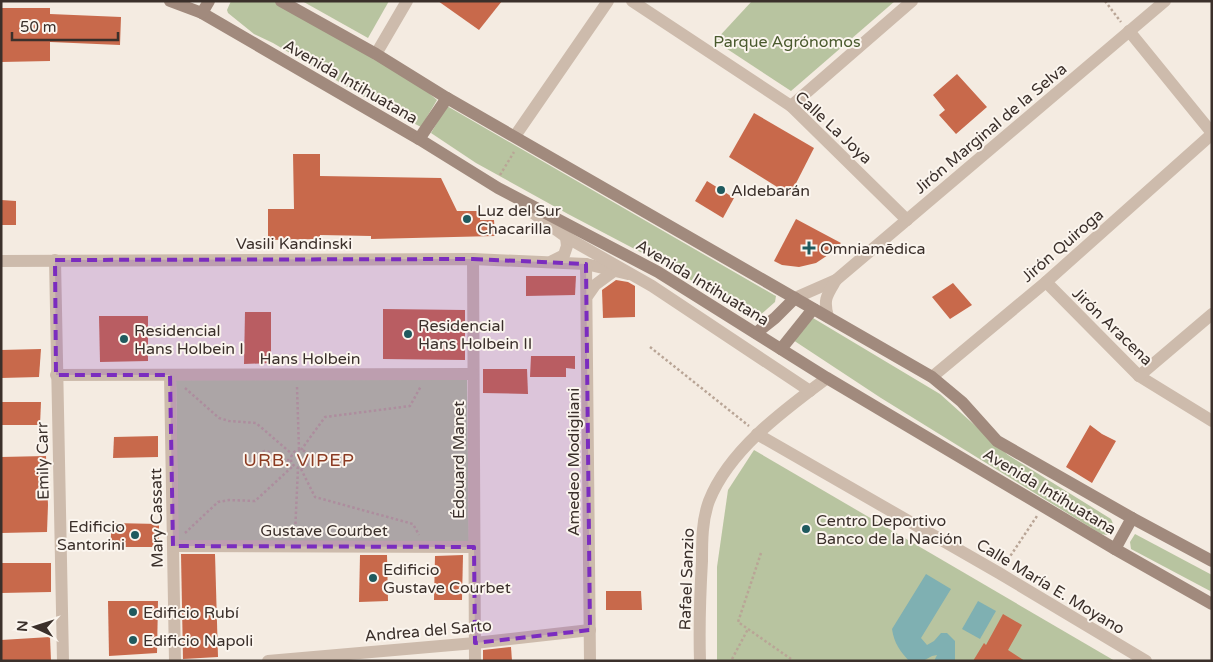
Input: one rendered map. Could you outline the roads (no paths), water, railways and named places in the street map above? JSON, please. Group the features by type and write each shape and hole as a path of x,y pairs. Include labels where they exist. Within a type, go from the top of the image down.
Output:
{"main road":[{"name":"Avenida Intihuatana","path":"170,1 202,13 420,139 496,187 658,272 827,378 1115,549 1212,604"},
{"path":"202,13 210,1"},
{"name":"Avenida Intihuatana","path":"281,1 376,54 447,98 932,378 962,402 997,441 1212,561"},
{"path":"420,139 447,98"},
{"path":"756,333 775,318 795,298"},
{"path":"781,349 813,309"},
{"path":"1115,549 1132,518"}],"street":[{"path":"376,54 407,1"},
{"path":"518,138 608,1"},
{"name":"Calle La Joya","path":"632,1 791,106 907,220"},
{"path":"791,106 912,1"},
{"name":"Jirón Marginal de la Selva","path":"795,298 836,280 1165,1"},
{"path":"1129,31 1212,133"},
{"name":"Jirón Quiroga","path":"932,378 1046,282 1212,133"},
{"path":"496,187 566,237 635,276 810,391"},
{"path":"551,262 564,255 567,246 566,237"},
{"path":"566,237 586,264"},
{"name":"Vasili Kandinski","path":"1,261 472,259 586,264 635,276"},
{"name":"Édouard Manet","path":"472,259 475,661"},
{"name":"Emily Carr","path":"55,260 63,661"},
{"name":"Amedeo Modigliani","path":"586,264 588,295 590,661"},
{"path":"588,295 595,285 614,271"},
{"name":"Jirón Marginal de la Selva","path":"828,317 825,304 826,296 836,280"},
{"name":"Jirón Aracena","path":"1046,282 1139,376 1212,421"},
{"path":"1139,376 1212,314"},
{"path":"808,366 810,391"},
{"name":"Hans Holbein","path":"56,375 175,378 473,374"},
{"name":"Mary Cassatt","path":"175,378 173,546 175,661"},
{"name":"Rafael Sanzio","path":"700,661 699,621 702,536 704,518 717,484 748,442 827,378"},
{"name":"Calle María E. Moyano","path":"757,434 999,573 1146,661"},
{"name":"Gustave Courbet","path":"173,546 474,547"},
{"name":"Andrea del Sarto","path":"268,661 475,643 590,630"}],"water":[{"path":"926,574 951,589 921,638 927,645 934,641 941,633 947,633 955,641 955,661 934,661 937,655 923,661 909,661 900,650 894,638 892,629"},
{"path":"978,601 996,611 980,639 962,629"}],"place":[{"name":"Aldebarán","path":"721,190"},
{"name":"Luz del Sur Chacarilla","path":"467,219"},
{"name":"Omniamēdica","path":"809,248"},
{"name":"Residencial Hans Holbein II","path":"408,334"},
{"name":"Residencial Hans Holbein I","path":"124,339"},
{"name":"Centro Deportivo Banco de la Nación","path":"806,529"},
{"name":"Edificio Santorini","path":"135,535"},
{"name":"Edificio Gustave Courbet","path":"373,578"},
{"name":"Edificio Rubí","path":"133,612"},
{"name":"Edificio Napoli","path":"133,640"}],"district":[{"name":"URB. VIPEP","path":"299,460"}],"park label":[{"name":"Parque Agrónomos","path":"787,41"}]}
